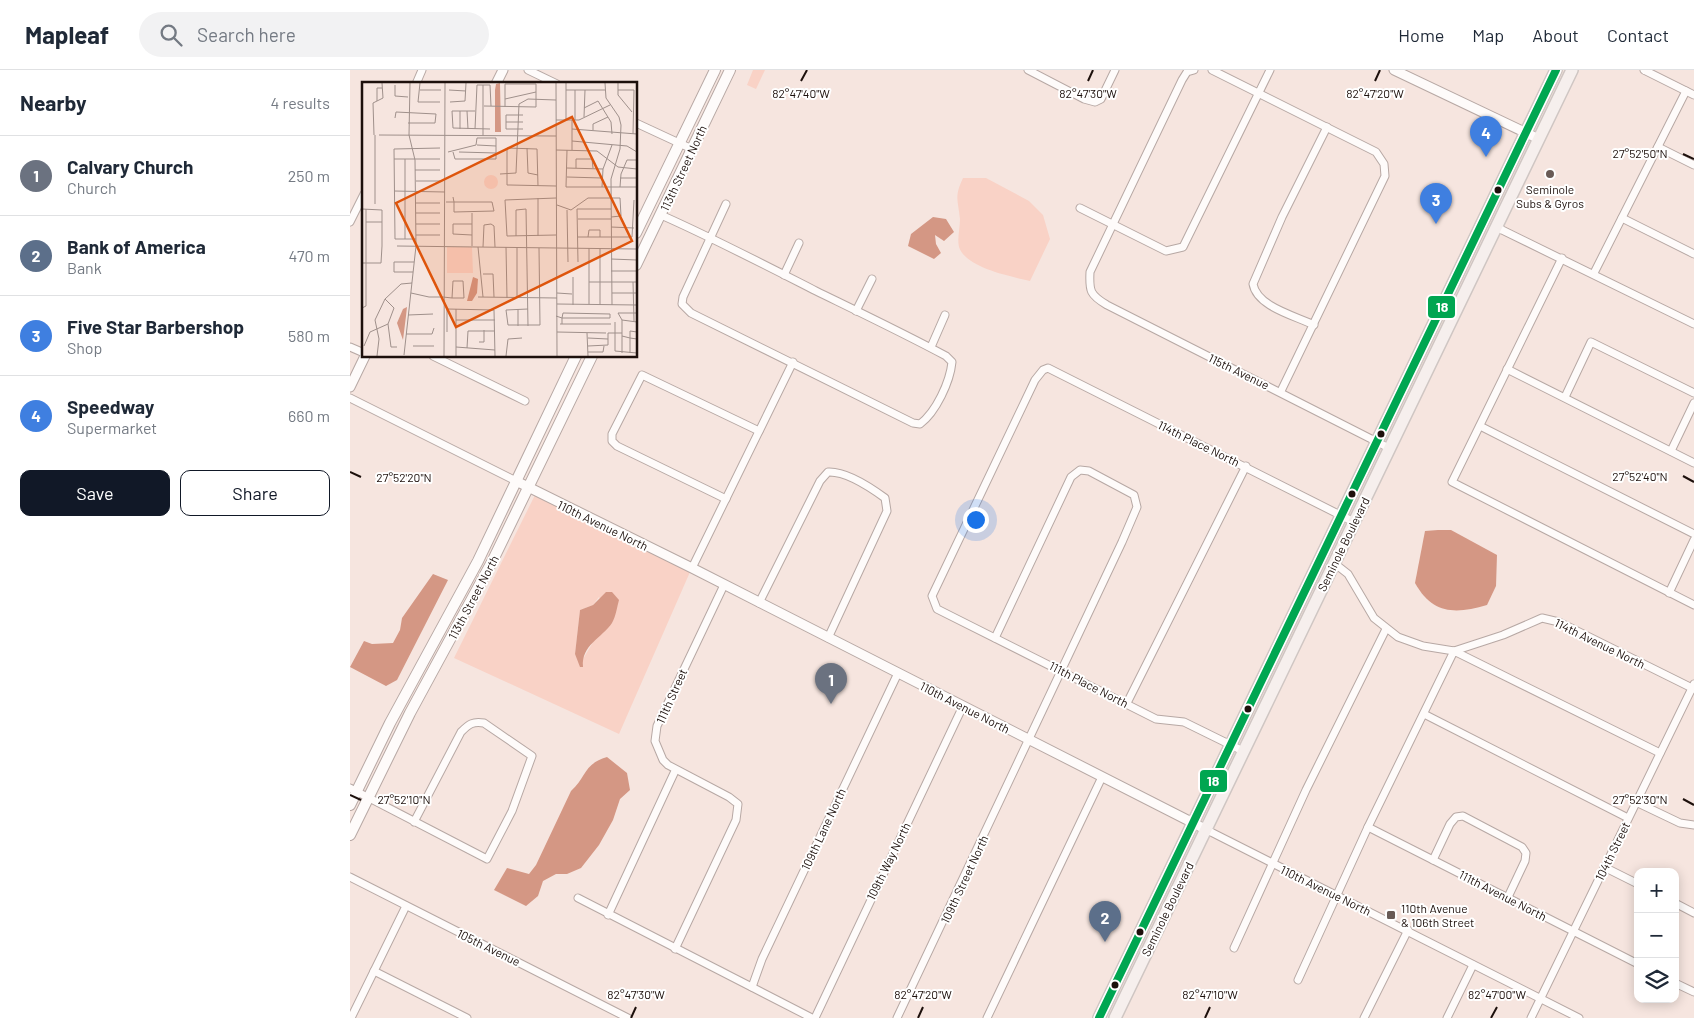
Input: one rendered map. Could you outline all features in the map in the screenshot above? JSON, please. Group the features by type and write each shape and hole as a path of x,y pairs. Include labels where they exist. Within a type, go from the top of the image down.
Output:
{"main road":[{"name":"113th Street North","path":"638,229 715,70"},
{"name":"113th Street North","path":"638,261 730,70"},
{"name":"Seminole Boulevard","path":"1099,1018 1556,70"},
{"name":"Seminole Boulevard","path":"1115,1018 1572,70"},
{"path":"1431,328 1444,335"},
{"name":"113th Street North","path":"350,805 353,790 478,560 575,358"},
{"name":"113th Street North","path":"350,835 410,713 493,560 591,358"}],"street":[{"path":"417,82 422,70"},
{"path":"497,82 503,70"},
{"path":"528,70 553,82"},
{"path":"1028,70 1084,99 1095,102 1101,99 1115,70"},
{"path":"1212,70 1376,152 1384,164 1386,176 1281,391"},
{"path":"1080,208 1166,251 1183,247 1270,70"},
{"path":"1394,70 1539,139"},
{"path":"1112,225 1191,71"},
{"path":"1646,71 1694,95"},
{"path":"1594,274 1686,91"},
{"path":"638,123 692,150"},
{"path":"1314,324 1267,303 1258,296 1253,284 1282,217 1327,127"},
{"path":"1658,147 1694,165"},
{"path":"350,222 362,198"},
{"path":"661,215 712,240 784,275 930,348 952,362 951,371 929,417 920,424 913,423 793,362 690,313 682,304 683,297 712,240 726,204"},
{"path":"1622,218 1694,254"},
{"name":"115th Avenue","path":"1112,225 1090,272 1091,291 1095,298 1390,448"},
{"path":"1496,227 1694,324"},
{"path":"784,275 799,243"},
{"path":"1562,258 1452,482 1694,605"},
{"path":"856,311 872,278"},
{"path":"930,348 945,315"},
{"path":"1564,397 1591,342 1694,393"},
{"path":"350,347 362,354"},
{"path":"350,387 363,358"},
{"path":"438,358 525,401"},
{"path":"692,568 793,362"},
{"name":"114th Place North","path":"937,609 932,596 940,578 1035,380 1048,368 1354,522"},
{"path":"1507,369 1694,463"},
{"path":"726,499 618,446 612,441 612,434 642,375 759,430"},
{"name":"110th Avenue North","path":"350,398 692,568 1579,1018"},
{"path":"1671,450 1694,403"},
{"path":"1480,426 1694,534"},
{"path":"1127,704 1246,466"},
{"name":"109th Street North","path":"897,1018 1030,739 1137,507 1134,495 1089,471 1080,470 1071,477 995,638"},
{"path":"759,603 820,481 828,472 836,472 874,489 885,498 888,504 887,511 828,638"},
{"path":"1669,593 1694,540"},
{"name":"114th Avenue North","path":"1334,563 1348,574 1367,608 1386,629 1411,643 1454,651 1496,638 1545,618 1558,622 1693,687"},
{"name":"111th Street","path":"675,770 663,760 658,749 655,741 657,726 724,585"},
{"name":"111th Place North","path":"937,609 1061,669 1156,718 1184,722 1243,751"},
{"path":"1234,948 1306,790 1386,629"},
{"path":"1298,980 1368,827 1454,651 1660,754"},
{"name":"109th Lane North","path":"752,987 762,959 898,673"},
{"name":"104th Street","path":"1531,1018 1693,687"},
{"name":"109th Way North","path":"813,1018 963,706"},
{"path":"1424,714 1628,818"},
{"path":"353,790 414,822 487,859 512,811 532,756 484,723 475,722 461,732 414,822"},
{"path":"608,915 675,770 729,797 738,804 736,820 675,949"},
{"path":"987,1018 1102,776"},
{"path":"1636,802 1680,823 1694,825"},
{"path":"1432,860 1450,824 1456,817 1463,816 1522,847 1526,852 1525,861 1508,897"},
{"name":"111th Avenue North","path":"1368,827 1634,962"},
{"path":"1604,867 1634,882"},
{"name":"105th Avenue","path":"350,877 628,1018"},
{"path":"578,898 813,1018"},
{"path":"1679,905 1694,912"},
{"path":"351,1018 406,906"},
{"path":"1364,1018 1408,930"},
{"path":"1447,1018 1473,964"},
{"path":"374,972 467,1018"},
{"path":"1679,985 1694,992"}],"shaded area":[{"path":"753,70 765,70 756,89 747,85"},
{"path":"963,178 986,178 1029,201 1043,215 1050,239 1030,281 979,266 963,254 958,244 960,219 957,198"},
{"path":"933,217 946,219 954,232 944,241 935,235 936,244 941,253 934,259 908,246 911,234"},
{"path":"535,495 690,572 619,734 454,658","holes":["599,597 612,622 596,637 583,659 575,654 580,610 593,605"]},
{"path":"1451,530 1497,555 1496,586 1487,605 1465,610 1446,609 1429,601 1422,594 1415,583 1425,531"},
{"path":"433,574 448,580 397,680 386,686 350,667 364,641 372,644 393,643 400,630 402,618"},
{"path":"606,592 612,592 619,600 612,623 589,647 583,659 583,667 580,667 575,654 580,610 593,605"},
{"path":"607,757 627,773 630,790 620,799 613,820 599,845 581,868 567,874 556,874 543,881 538,896 526,906 494,890 507,868 529,874 536,865 571,791 589,767"}],"transit line":[{"name":"18","path":"1099,1018 1556,70"}],"place":[{"name":"Speedway","path":"1486,157"},
{"name":"Seminole Subs & Gyros","path":"1550,174"},
{"name":"Five Star Barbershop","path":"1436,224"},
{"name":"Calvary Church","path":"831,704"},
{"name":"110th Avenue & 106th Street","path":"1391,915"},
{"name":"Bank of America","path":"1105,942"}]}
